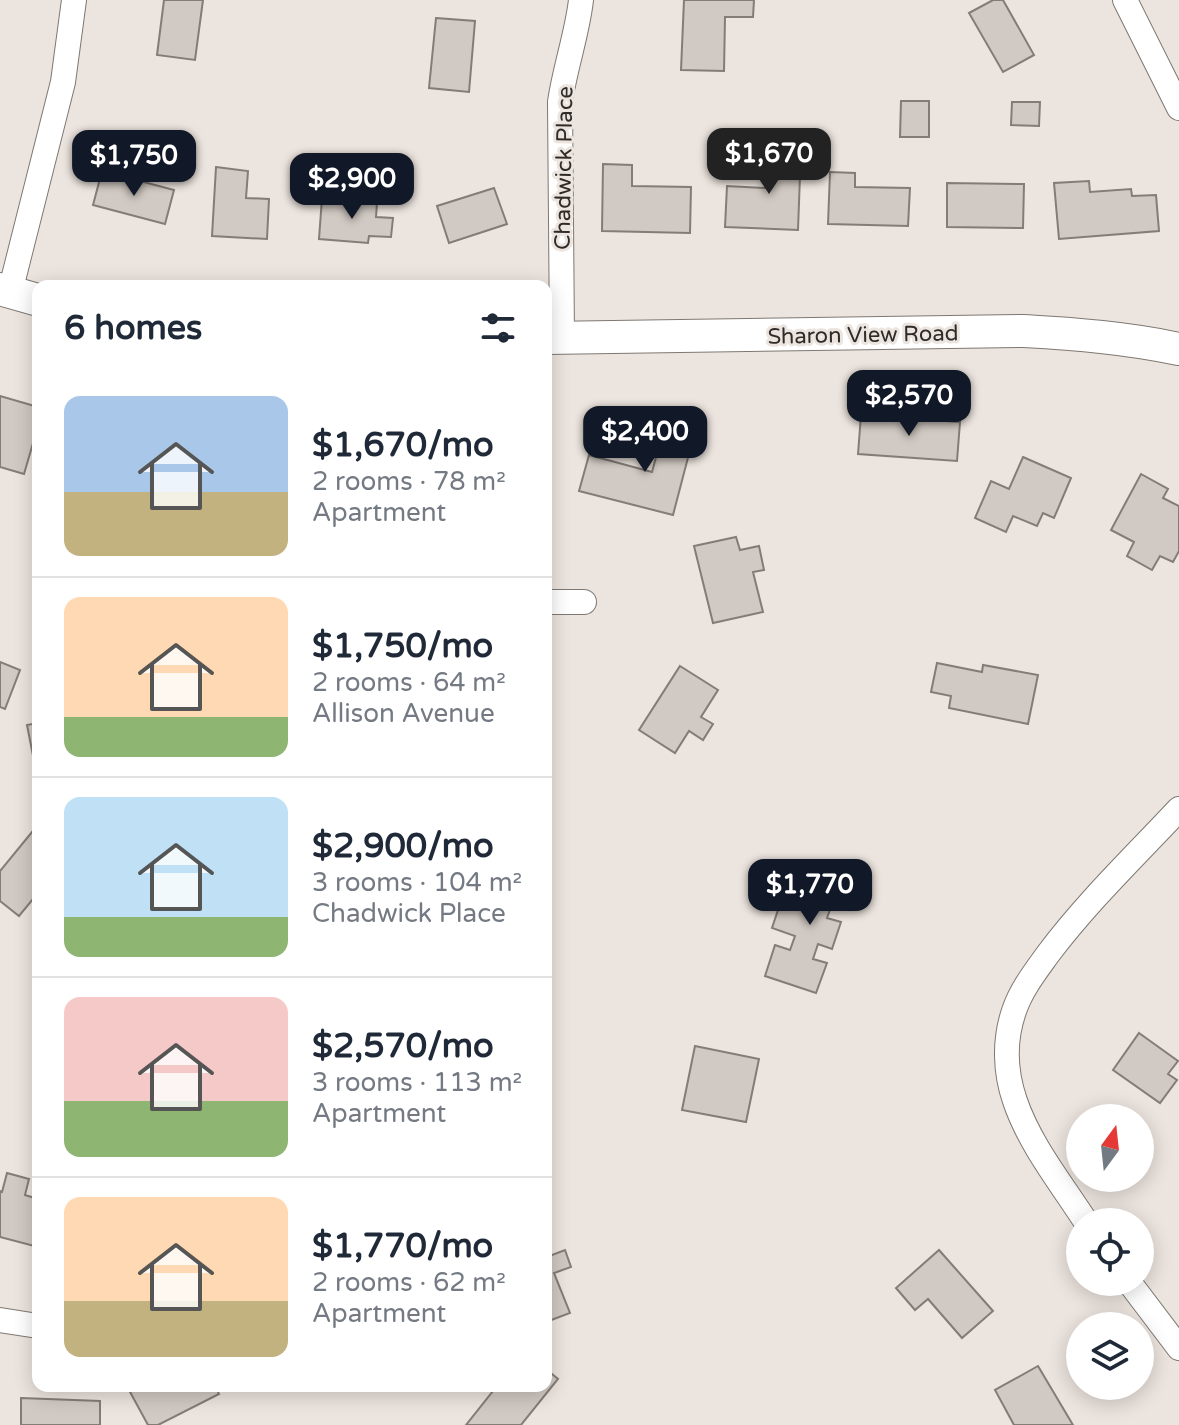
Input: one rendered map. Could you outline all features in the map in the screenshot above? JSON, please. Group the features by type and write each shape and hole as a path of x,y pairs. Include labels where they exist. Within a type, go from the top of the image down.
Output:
{"street":[{"path":"16,294 63,82 74,0"},
{"name":"Chadwick Place","path":"554,338 560,102 581,0"},
{"path":"1125,0 1179,108"},
{"name":"Sharon View Road","path":"554,338 1024,331 1137,340 1179,349"},
{"path":"552,602 584,602"},
{"path":"1077,1208 1030,1135 1015,1103 1006,1055 1014,1010 1027,982 1056,943 1179,809"},
{"path":"1140,1296 1179,1348"},
{"path":"0,1320 32,1325"}],"building":[{"path":"164,0 203,0 195,60 157,55"},
{"path":"684,0 754,0 753,17 725,17 724,71 681,70"},
{"path":"993,0 1003,0 1034,55 1003,72 969,13"},
{"path":"436,18 475,21 469,92 429,88"},
{"path":"901,101 929,101 929,137 900,137"},
{"path":"1012,102 1040,102 1039,126 1011,125"},
{"path":"768,147 801,148 798,230 725,227 727,186 766,188"},
{"path":"603,164 632,165 632,186 691,187 690,233 602,231"},
{"path":"216,167 248,171 246,198 269,199 267,239 212,236"},
{"path":"102,171 174,190 165,224 93,205"},
{"path":"830,172 855,173 855,187 910,188 908,226 828,224"},
{"path":"1089,181 1090,192 1131,189 1132,196 1156,195 1159,231 1059,239 1054,183"},
{"path":"947,183 1024,184 1023,228 947,227"},
{"path":"494,188 507,224 449,243 437,206"},
{"path":"322,198 377,203 376,217 393,218 391,237 369,236 368,243 319,239"},
{"path":"0,396 32,405 32,447 24,474 0,467"},
{"path":"861,415 960,422 957,461 858,454"},
{"path":"666,420 696,427 673,515 579,491 589,455 652,472"},
{"path":"1023,457 1071,478 1054,518 1043,513 1037,526 1013,516 1006,532 975,518 991,481 1009,489"},
{"path":"1141,474 1168,489 1163,498 1179,506 1179,551 1173,562 1160,556 1152,570 1127,556 1134,542 1111,530"},
{"path":"736,537 740,550 759,546 764,570 753,572 763,612 713,623 694,546"},
{"path":"0,662 20,670 5,709 0,707"},
{"path":"937,663 982,672 983,665 1038,675 1028,724 949,708 951,696 931,692"},
{"path":"680,666 718,690 701,717 713,724 703,740 689,731 675,753 639,730"},
{"path":"32,724 32,750 27,725"},
{"path":"32,832 32,900 19,916 0,901 0,871"},
{"path":"807,862 859,879 848,910 832,904 827,918 841,922 832,949 818,944 813,959 827,963 816,993 765,976 775,945 790,950 795,936 772,928 781,901 804,909 809,896 796,892"},
{"path":"1139,1033 1178,1061 1168,1074 1177,1080 1160,1103 1113,1070"},
{"path":"695,1046 759,1059 746,1122 682,1110"},
{"path":"7,1173 29,1179 25,1195 32,1197 32,1245 0,1237 2,1192"},
{"path":"565,1250 571,1267 554,1273 570,1313 552,1320 552,1255"},
{"path":"939,1250 993,1311 962,1338 928,1299 915,1310 896,1288"},
{"path":"1038,1366 1073,1425 1014,1425 995,1390"},
{"path":"130,1392 219,1394 158,1425 148,1425"},
{"path":"492,1392 548,1392 521,1425 466,1425"},
{"path":"21,1398 100,1401 100,1425 21,1425"}]}
